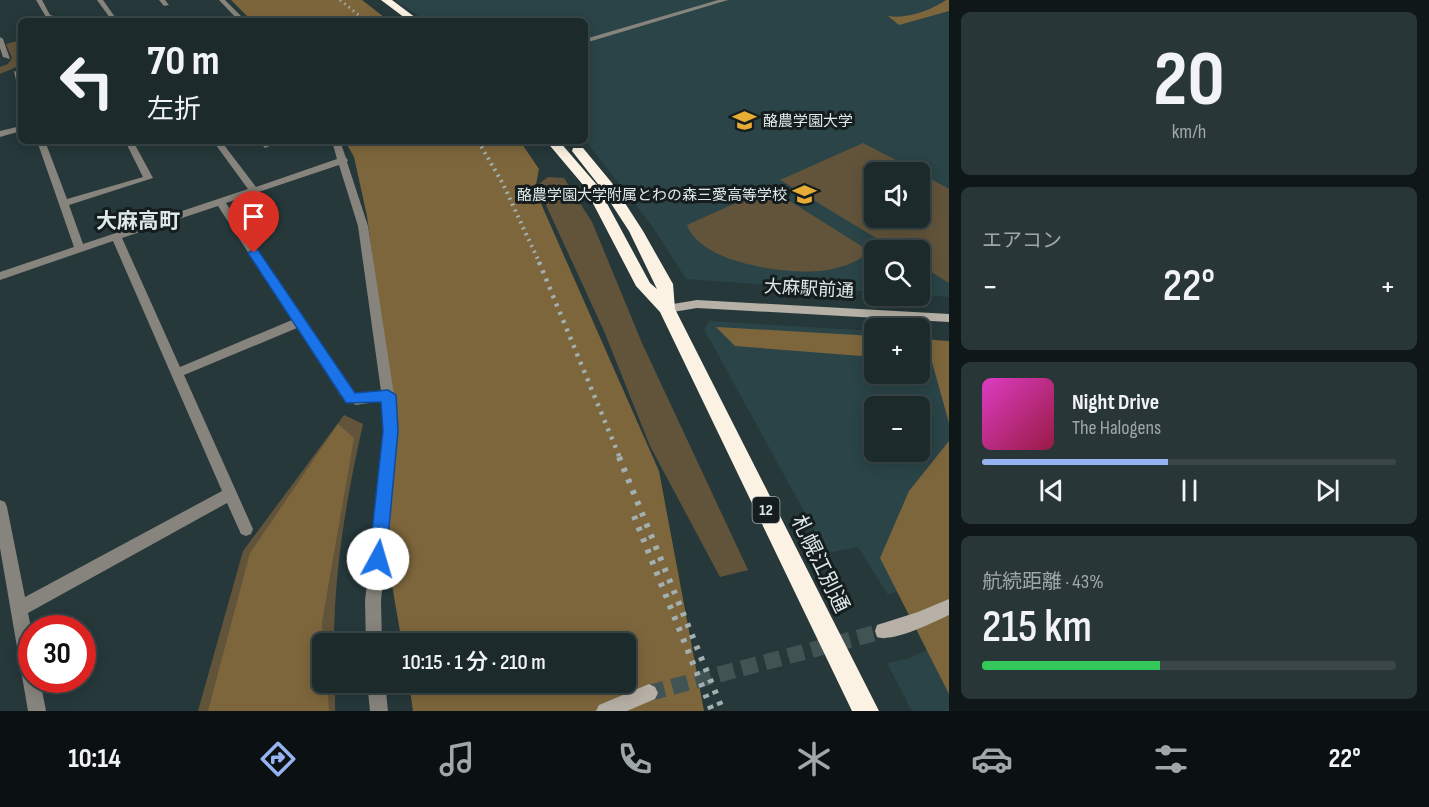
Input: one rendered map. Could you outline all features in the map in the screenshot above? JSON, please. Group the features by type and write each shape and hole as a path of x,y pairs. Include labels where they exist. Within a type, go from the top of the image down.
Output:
{"highway":[{"path":"374,0 398,18"},
{"path":"386,0 411,18"},
{"name":"札幌江別通","path":"555,144 590,184 644,286 667,309 866,711"},
{"name":"札幌江別通","path":"571,144 607,186 636,231 665,284 667,309"}],"street":[{"path":"39,0 48,16 55,18"},
{"path":"100,0 112,17"},
{"path":"222,0 240,18"},
{"path":"588,40 725,0"},
{"path":"0,39 7,57"},
{"path":"0,134 18,129"},
{"path":"42,144 80,250"},
{"path":"64,203 148,178 131,144"},
{"path":"219,144 253,189"},
{"path":"337,144 363,226 388,395 390,431 373,601 374,633"},
{"path":"0,276 344,160"},
{"path":"220,201 351,399 388,395"},
{"path":"116,236 246,529"},
{"name":"大麻駅前通","path":"667,309 697,304 949,318"},
{"path":"177,373 299,322"},
{"path":"19,609 230,494"},
{"path":"0,507 2,528 20,615"},
{"path":"883,631 919,620 949,607"},
{"path":"35,693 38,711"},
{"path":"377,693 379,711"},
{"path":"605,711 649,693"}],"shaded area":[{"path":"231,0 362,0 385,18 249,18"},
{"name":"酪農学園大学","path":"395,0 949,0 949,297 930,296 930,240 864,240 864,291 686,279 652,226 588,144 588,18 422,18"},
{"path":"949,0 949,11 899,25 888,16 918,13"},
{"path":"18,41 18,66 0,74 0,67 8,64 12,58 6,44"},
{"path":"863,143 900,162 864,162 864,228 930,228 930,179 949,189 949,283 930,271 930,240 879,240 780,180"},
{"path":"347,144 522,144 539,169 535,190 659,471 704,711 413,711 410,693 636,693 636,633 400,633 386,550 383,393 374,269 367,216 354,157"},
{"path":"548,177 564,178 592,222 642,343 748,570 720,577 650,446 604,331 546,205 540,183"},
{"path":"769,188 864,248 864,256 847,265 820,271 766,268 725,257 708,249 695,238 687,225"},
{"path":"709,321 864,330 864,384 930,384 930,337 949,349 949,567 932,579 888,595 858,547 827,553 704,329"},
{"path":"716,327 864,335 864,356 735,346"},
{"path":"930,340 949,341 949,423 932,362 930,362"},
{"path":"344,415 363,424 342,533 334,633 312,633 312,693 335,693 335,711 198,711 243,551"},
{"path":"338,424 354,438 322,633 312,633 312,693 328,693 329,711 208,711 250,553"},
{"path":"949,441 949,694 880,558 909,491"},
{"path":"949,639 949,711 912,711 887,663 910,658"}],"tunnel":[{"path":"649,693 883,631"}],"railway":[{"path":"340,0 362,18"},
{"path":"480,144 503,184 540,264"},
{"path":"539,262 620,458"},
{"path":"619,457 723,711"},
{"path":"634,516 712,711"}],"place":[{"name":"酪農学園大学","path":"745,121"},
{"name":"酪農学園大学附属とわの森三愛高等学校","path":"805,195"}],"district":[{"name":"大麻高町","path":"138,221"}],"route":[{"path":"254,253 351,399 388,395 390,431 378,559"}]}
